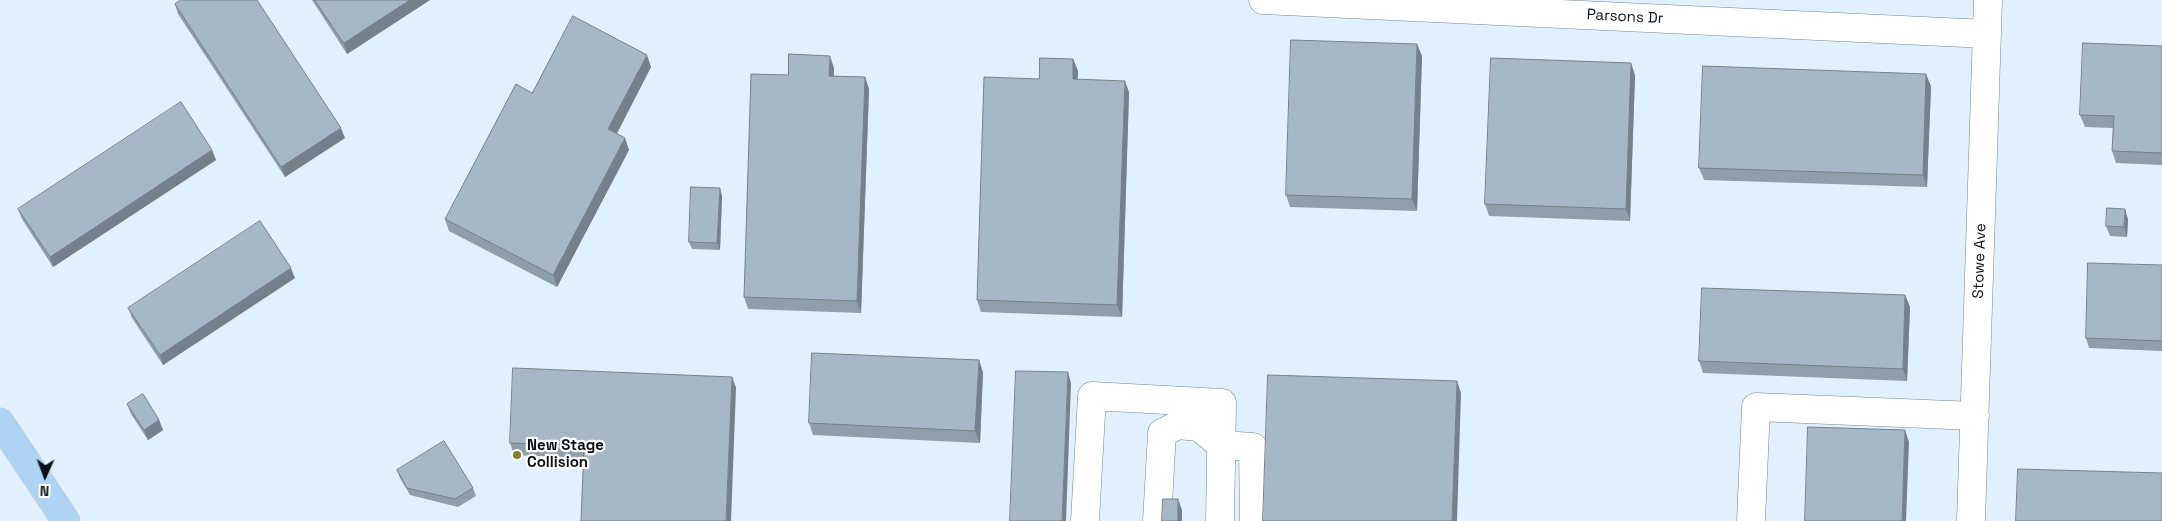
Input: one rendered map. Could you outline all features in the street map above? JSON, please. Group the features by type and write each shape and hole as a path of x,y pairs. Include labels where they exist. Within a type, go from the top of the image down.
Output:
{"main road":[{"path":"0,422 66,521"}],"street":[{"name":"Parsons Dr","path":"1263,0 1987,34"},
{"name":"Stowe Ave","path":"1971,521 1988,0"},
{"path":"1086,521 1092,396 1222,403 1220,521"},
{"path":"1145,521 1148,398"},
{"path":"1751,521 1756,407 1975,416"},
{"path":"1157,521 1162,433 1178,424 1199,427 1221,445 1253,447 1254,521"}],"building":[{"path":"181,0 257,0 341,128 281,167 175,4"},
{"path":"315,0 410,0 344,43"},
{"path":"573,16 647,55 608,129 625,138 553,275 445,219 516,84 532,93"},
{"path":"1291,40 1417,44 1412,199 1286,195"},
{"path":"2083,43 2162,46 2162,153 2112,151 2114,116 2080,115"},
{"path":"789,54 830,56 829,76 865,77 857,301 744,297 751,74 788,75"},
{"path":"1040,58 1073,59 1073,79 1125,81 1117,305 977,300 984,77 1039,79"},
{"path":"1491,58 1631,63 1626,209 1485,204"},
{"path":"1703,66 1926,74 1923,175 1699,168"},
{"path":"181,102 212,150 50,257 18,209"},
{"path":"691,187 720,188 717,243 689,242"},
{"path":"2107,208 2125,209 2124,227 2106,226"},
{"path":"260,221 291,268 160,355 128,308"},
{"path":"2088,263 2162,265 2162,341 2086,338"},
{"path":"1702,288 1905,295 1903,369 1699,361"},
{"path":"812,353 979,360 975,431 809,423"},
{"path":"513,368 732,377 726,521 581,521 584,446 510,443"},
{"path":"1016,371 1068,372 1062,521 1010,521"},
{"path":"1268,375 1457,381 1452,521 1263,521"},
{"path":"143,394 159,420 144,430 127,404"},
{"path":"1808,427 1905,430 1902,521 1805,521"},
{"path":"444,441 473,488 455,499 407,488 397,470"},
{"path":"2018,469 2162,473 2162,521 2016,521"},
{"path":"1163,499 1178,499 1178,521 1162,521"}],"place":[{"name":"New Stage Collision","path":"517,455"}]}
